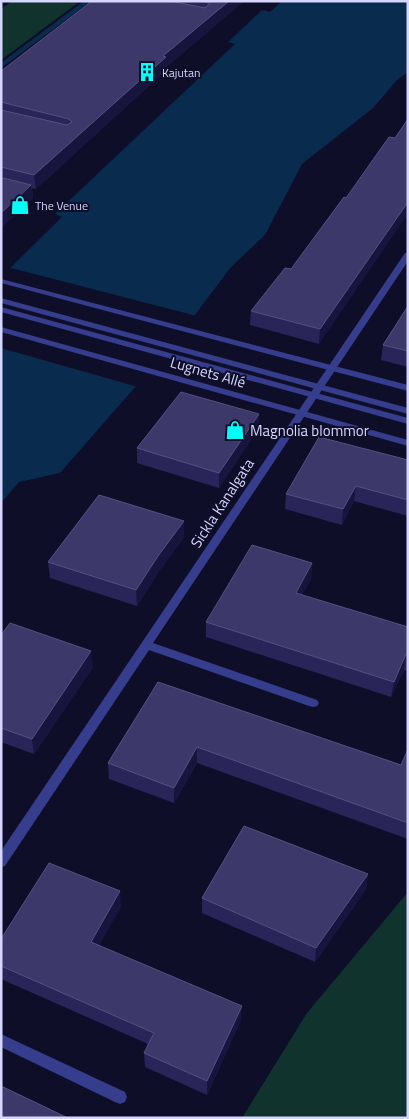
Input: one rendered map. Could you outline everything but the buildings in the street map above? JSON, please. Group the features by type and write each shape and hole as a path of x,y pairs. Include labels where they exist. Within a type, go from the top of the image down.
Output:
{"street":[{"name":"Sickla Kanalgata","path":"1,862 408,255"},
{"path":"1,281 408,388"},
{"path":"1,300 208,361"},
{"path":"1,309 208,361 318,391 408,420"},
{"name":"Lugnets Allé","path":"1,329 408,443"},
{"path":"318,391 408,410"},
{"path":"148,645 313,703"},
{"path":"1,1040 120,1097"}],"green space":[{"path":"12,1 79,2 1,60 1,9"},
{"path":"408,892 408,1118 242,1118 307,1013"}],"water":[{"path":"282,1 408,1 408,72 397,80 373,108 302,164 265,235 231,267 194,316 136,386 60,473 19,482 1,503 1,277 62,217 55,214 235,44 228,42 262,10 270,12"}],"pier":[{"path":"7,267 197,316 138,387 1,348 1,273"}],"waterway":[{"path":"1,66 87,2"}],"place":[{"name":"Kajutan","path":"147,72"},
{"name":"The Venue","path":"20,205"},
{"name":"Magnolia blommor","path":"235,430"}]}
